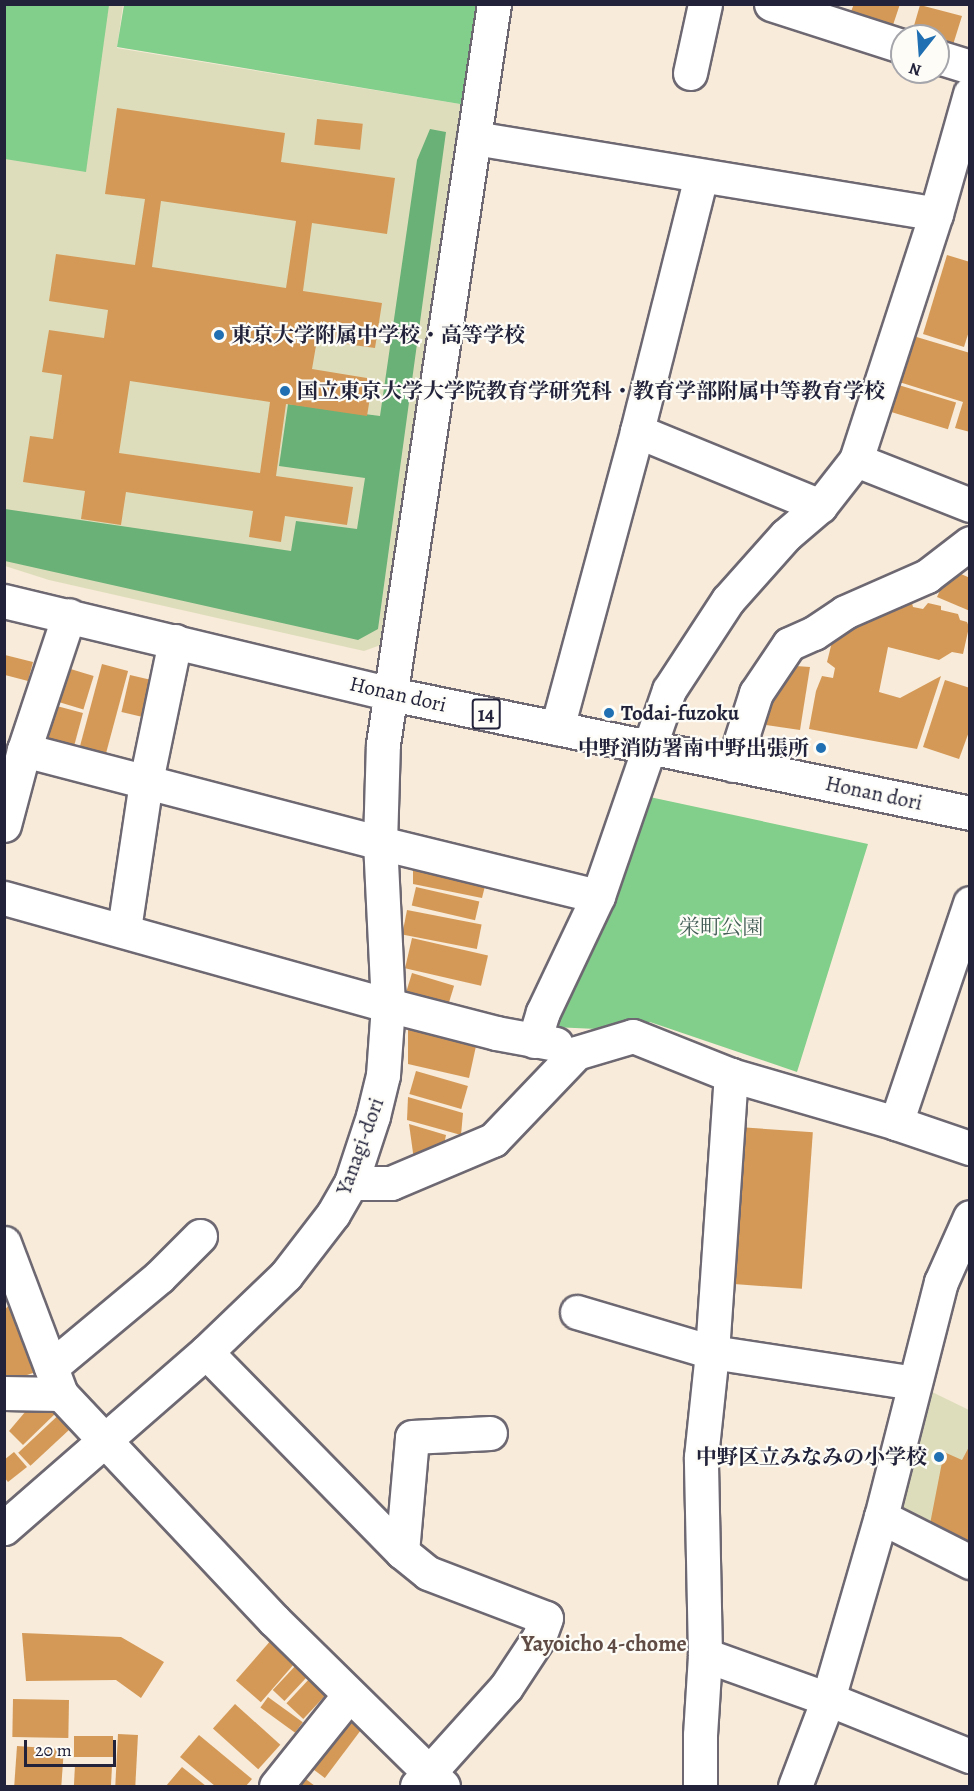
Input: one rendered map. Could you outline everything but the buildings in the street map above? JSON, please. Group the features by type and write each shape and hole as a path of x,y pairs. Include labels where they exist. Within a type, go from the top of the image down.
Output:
{"street":[{"name":"Yanagi-dori","path":"4,1528 206,1352 286,1275 333,1214 351,1183 373,1116 383,1075 388,1005 380,843 383,744 494,4"},
{"path":"690,73 705,4"},
{"path":"771,4 890,42"},
{"path":"950,61 969,67"},
{"path":"534,1041 543,1012 598,896 669,690 728,600 767,567 786,535 820,506 856,460 936,214 969,94"},
{"path":"474,138 936,214"},
{"path":"557,728 637,431 701,176"},
{"path":"637,431 820,506"},
{"path":"856,460 969,505"},
{"path":"733,765 756,693 789,644 814,633 826,617 845,612 927,576 969,543"},
{"name":"Honan dori","path":"4,601 175,640 391,694 969,813"},
{"path":"6,813 24,750 69,615"},
{"path":"124,929 146,781 175,640"},
{"path":"24,750 380,843 598,896"},
{"path":"4,898 124,929 388,1005 534,1041 569,1046 576,1053"},
{"path":"896,1123 969,903"},
{"path":"351,1183 391,1183 493,1140 576,1053 633,1036 731,1075 896,1123 969,1148"},
{"path":"700,1786 700,1735 705,1655 701,1457 712,1352 731,1075"},
{"path":"795,1786 828,1699 881,1517 941,1282 969,1217"},
{"path":"4,1393 56,1381 200,1236"},
{"path":"4,1243 56,1381 105,1438 430,1782 506,1687 539,1637 546,1618 428,1573 402,1552 206,1352"},
{"path":"577,1312 712,1352 914,1383"},
{"path":"402,1552 412,1437 490,1433"},
{"path":"881,1517 969,1563"},
{"path":"705,1655 828,1699 969,1756"},
{"path":"276,1786 348,1696"}],"shaded area":[{"name":"東京大学附属中学校・高等学校","path":"4,5 123,5 117,48 466,105 389,642 364,651 49,580 5,566"},
{"name":"中野区立みなみの小学校","path":"928,1390 969,1410 969,1551 896,1513"}],"green space":[{"path":"4,5 109,5 86,172 5,159"},
{"path":"124,5 480,5 466,105 117,47"},
{"path":"430,129 446,132 378,629 358,640 5,561 5,509 291,551 296,521 357,529 365,478 279,466 288,404 380,416 417,160"},
{"name":"栄町公園","path":"645,796 868,844 797,1072 650,1022 597,1029 553,1027"}],"place":[{"name":"東京大学附属中学校・高等学校","path":"219,335"},
{"name":"国立東京大学大学院教育学研究科・教育学部附属中等教育学校","path":"285,391"},
{"name":"Todai-fuzoku","path":"609,713"},
{"name":"中野消防署南中野出張所","path":"821,748"},
{"name":"中野区立みなみの小学校","path":"939,1457"}],"district":[{"name":"Yayoicho 4-chome","path":"604,1645"}]}
